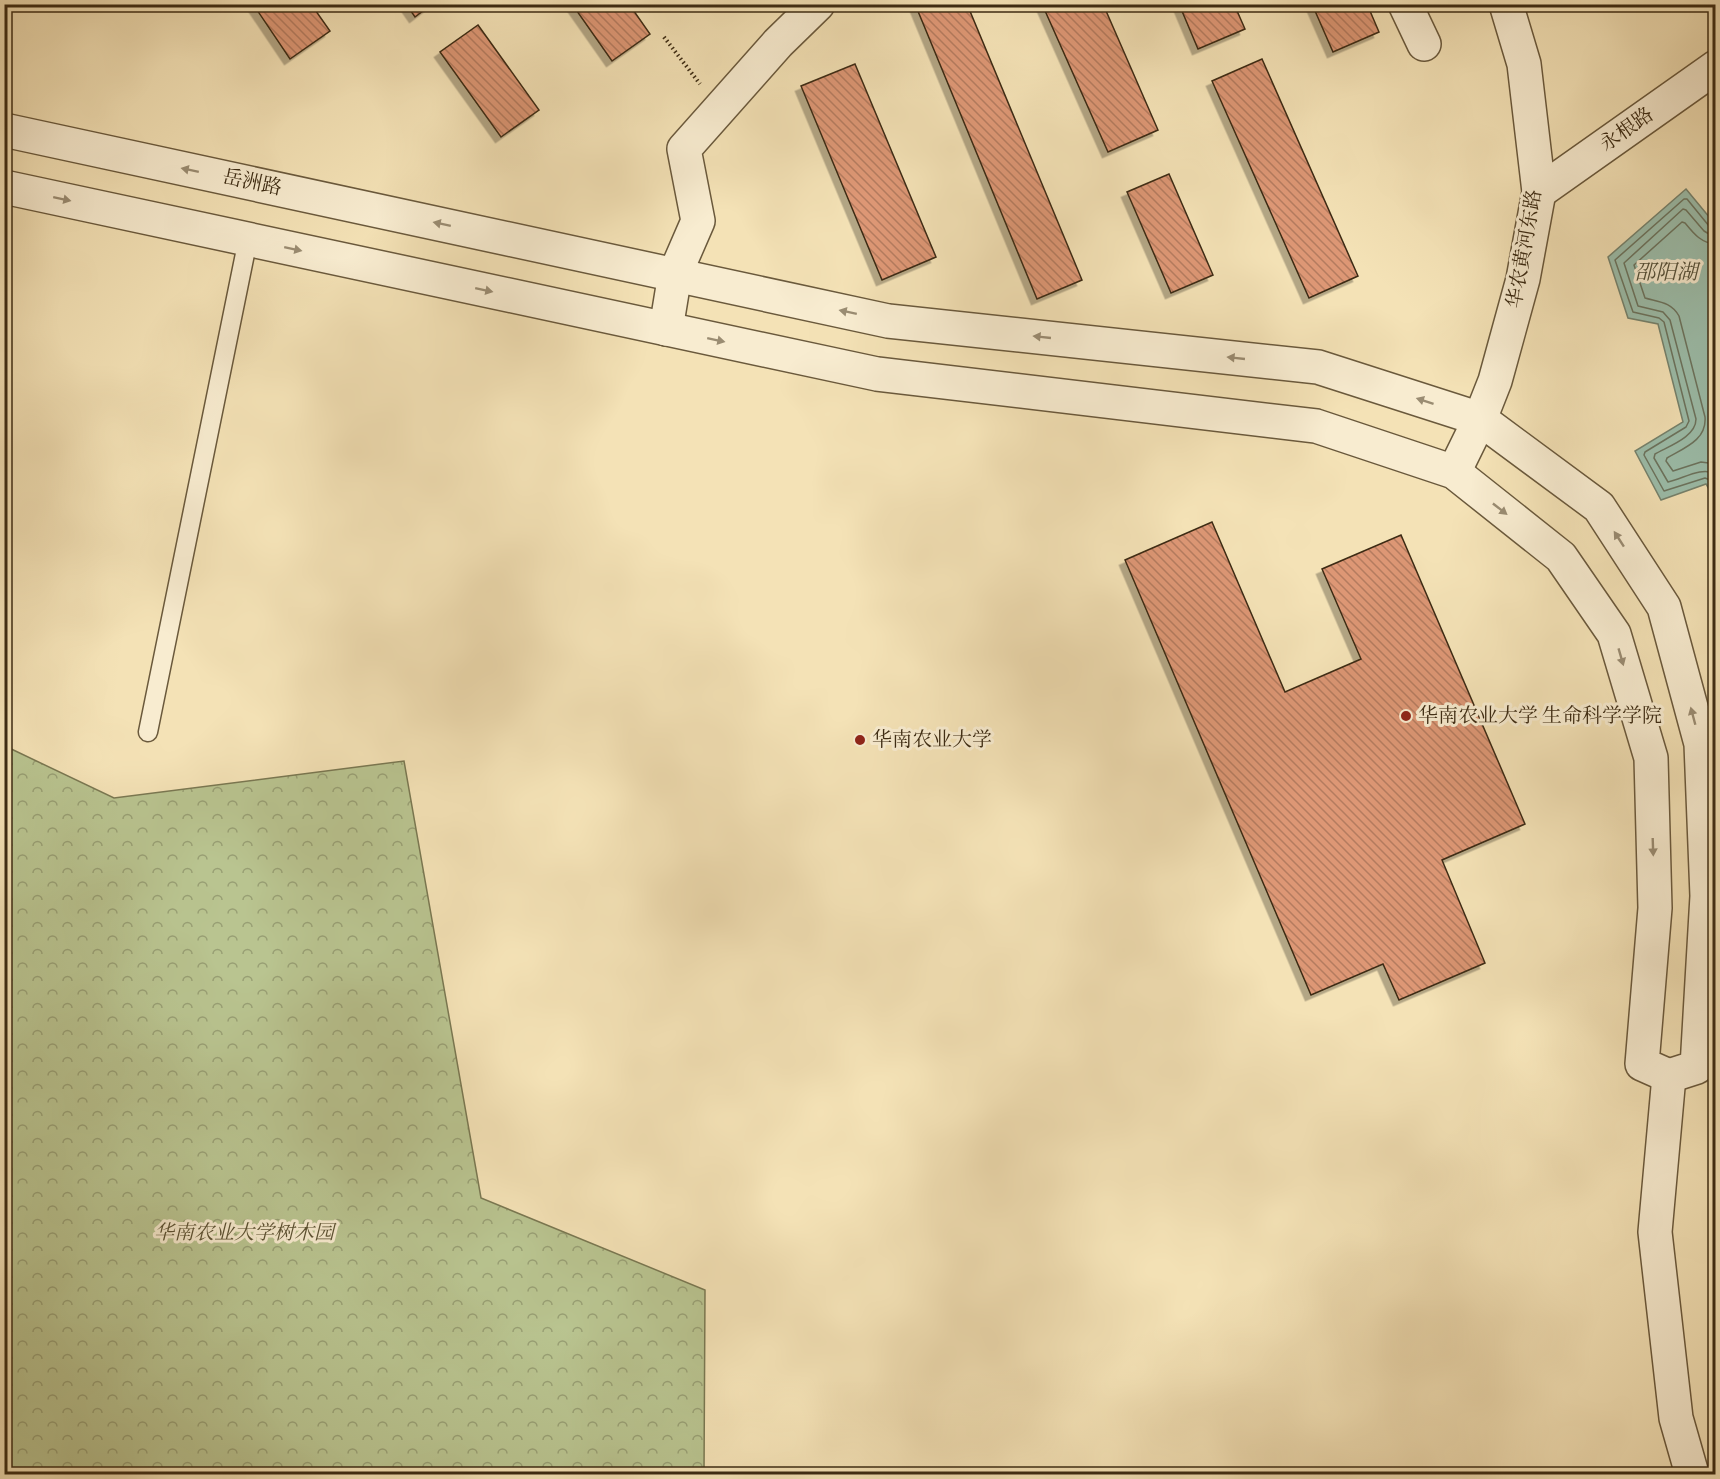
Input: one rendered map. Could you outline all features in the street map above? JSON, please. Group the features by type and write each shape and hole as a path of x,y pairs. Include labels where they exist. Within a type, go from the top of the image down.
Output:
{"street":[{"path":"666,329 675,274 698,221 684,149 778,43 818,4"},
{"path":"1405,4 1424,44"},
{"name":"华农黄河东路","path":"1454,472 1480,419 1495,381 1523,279 1539,192 1524,64 1506,4"},
{"name":"永根路","path":"1539,192 1716,67"},
{"name":"岳洲路","path":"4,130 888,321 1318,367 1480,419 1599,507 1664,607 1701,744 1707,896 1696,1067 1656,1070"},
{"path":"4,187 877,374 1316,426 1454,472 1561,557 1614,634 1651,758 1655,908 1655,1232 1676,1418 1692,1474"}],"lane":[{"path":"148,732 249,240"}],"path":[{"path":"664,37 719,109"}],"green space":[{"name":"华南农业大学树木园","path":"5,746 114,798 404,761 481,1198 705,1290 704,1474 5,1474"}],"water":[{"name":"邵阳湖","path":"1686,189 1715,224 1715,500 1706,484 1661,500 1635,451 1683,422 1658,324 1628,318 1608,257"}],"building":[{"path":"253,4 311,4 330,31 290,59"},
{"path":"406,4 432,4 415,17"},
{"path":"572,4 629,4 650,34 612,61"},
{"path":"915,4 967,4 1082,280 1037,299"},
{"path":"1042,4 1103,4 1158,130 1108,152"},
{"path":"1179,4 1234,4 1245,29 1198,49"},
{"path":"1312,4 1367,4 1379,32 1333,52"},
{"path":"478,25 539,110 501,137 440,52"},
{"path":"1262,59 1358,276 1309,298 1212,81"},
{"path":"855,64 936,257 882,280 801,86"},
{"path":"1169,174 1213,275 1171,293 1127,192"},
{"path":"1212,522 1285,692 1361,659 1322,569 1401,535 1525,824 1442,860 1485,963 1399,1000 1383,964 1311,995 1125,560"}],"place":[{"name":"华南农业大学 生命科学学院","path":"1406,716"},
{"name":"华南农业大学","path":"860,740"}]}
